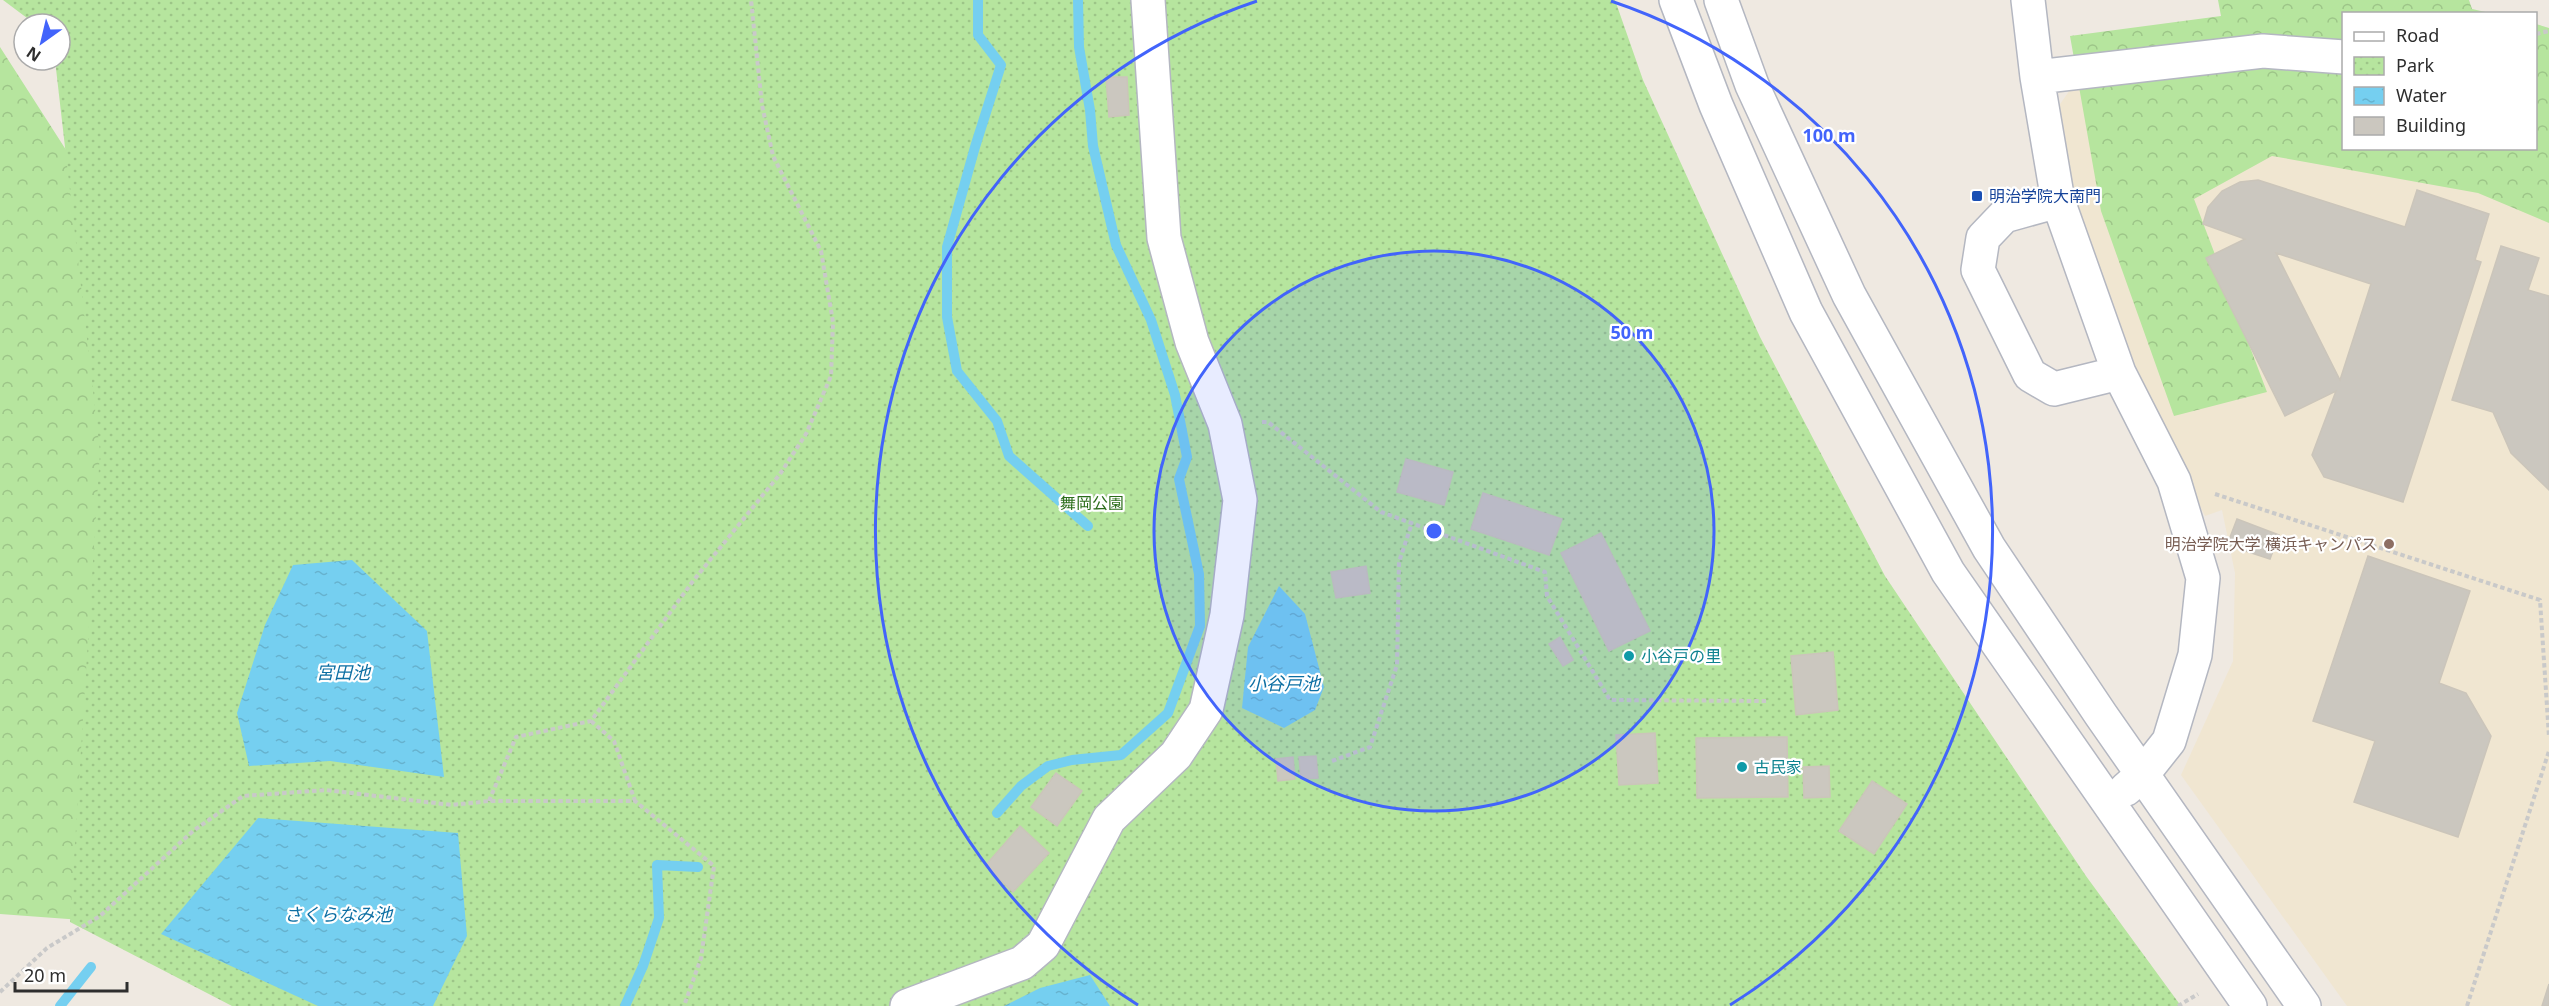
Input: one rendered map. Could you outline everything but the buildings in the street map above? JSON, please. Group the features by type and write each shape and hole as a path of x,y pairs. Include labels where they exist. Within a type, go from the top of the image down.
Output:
{"street":[{"path":"907,1006 1022,963 1043,945 1109,819 1176,755 1206,710 1227,615 1240,500 1225,424 1192,342 1164,237 1148,0"},
{"path":"1676,0 1716,105 1806,312 1948,572 2250,1006"},
{"path":"1720,0 1752,86 1849,295 1989,548 2142,775 2304,1006"},
{"path":"2028,0 2037,77 2058,201 2119,373 2174,481 2204,578 2195,655 2169,741 2142,775 2109,805"},
{"path":"2037,77 2263,51 2342,57"},
{"path":"2058,201 2004,216 1983,238 1978,270 2030,375 2054,389 2119,373"}],"path":[{"path":"489,801 516,738 591,721 693,581 780,474 806,434 831,376 832,322 821,251 773,156 762,105 751,0"},
{"path":"1225,424 1268,422 1381,512 1545,572 1547,596 1610,700 1766,701"},
{"path":"2174,481 2540,600 2549,737"},
{"path":"1332,761 1370,747 1397,665 1399,562 1412,523"},
{"path":"591,721 614,741 635,801 714,866 701,958 684,1006"},
{"path":"2467,1006 2549,751"},
{"path":"0,992 47,948 100,916 193,831 243,796 327,790 452,805 489,801 635,801"}],"shaded area":[{"name":"明治学院大学 横浜キャンパス","path":"2549,37 2549,1006 2347,1006 2181,775 2233,661 2235,573 2222,510 2205,516 2116,335 2074,210 2058,107 2072,87 2342,148 2342,150 2537,150"}],"green space":[{"name":"舞岡公園","path":"3,0 1615,0 1643,80 1760,337 1885,576 2086,876 2181,1006 232,1006 70,922 100,452 56,72 72,72 72,12 19,12"},
{"path":"2218,0 2469,0 2472,9 2486,12 2342,12 2342,150 2537,150 2537,24 2549,28 2549,223 2478,193 2272,156 2194,199 2267,392 2174,416 2101,211 2070,36 2221,16"},
{"path":"0,47 12,66 12,72 16,72 77,167 150,925 0,914"}],"water":[{"name":"宮田池","path":"352,560 427,631 444,777 330,761 249,766 237,713 265,625 293,565"},
{"name":"小谷戸池","path":"1279,586 1305,614 1324,687 1315,710 1284,728 1242,708 1248,647"},
{"name":"さくらなみ池","path":"258,818 458,833 467,936 433,1006 318,1006 161,934"},
{"path":"1090,975 1110,1006 1004,1006 1040,988"}],"waterway":[{"path":"978,0 978,35 1001,65 947,247 947,317 957,371 997,421 1009,456 1088,526"},
{"path":"997,813 1021,786 1048,766 1072,760 1121,755 1168,713 1200,626 1199,574 1179,479 1187,457 1175,395 1151,320 1116,245 1093,146 1090,110 1079,47 1078,0"},
{"path":"625,1006 643,966 659,918 657,865 698,867"},
{"path":"60,1006 91,967"}],"place":[{"name":"明治学院大南門","path":"1977,196"},
{"name":"明治学院大学 横浜キャンパス","path":"2389,544"},
{"name":"小谷戸の里","path":"1629,656"},
{"name":"古民家","path":"1742,767"}]}
